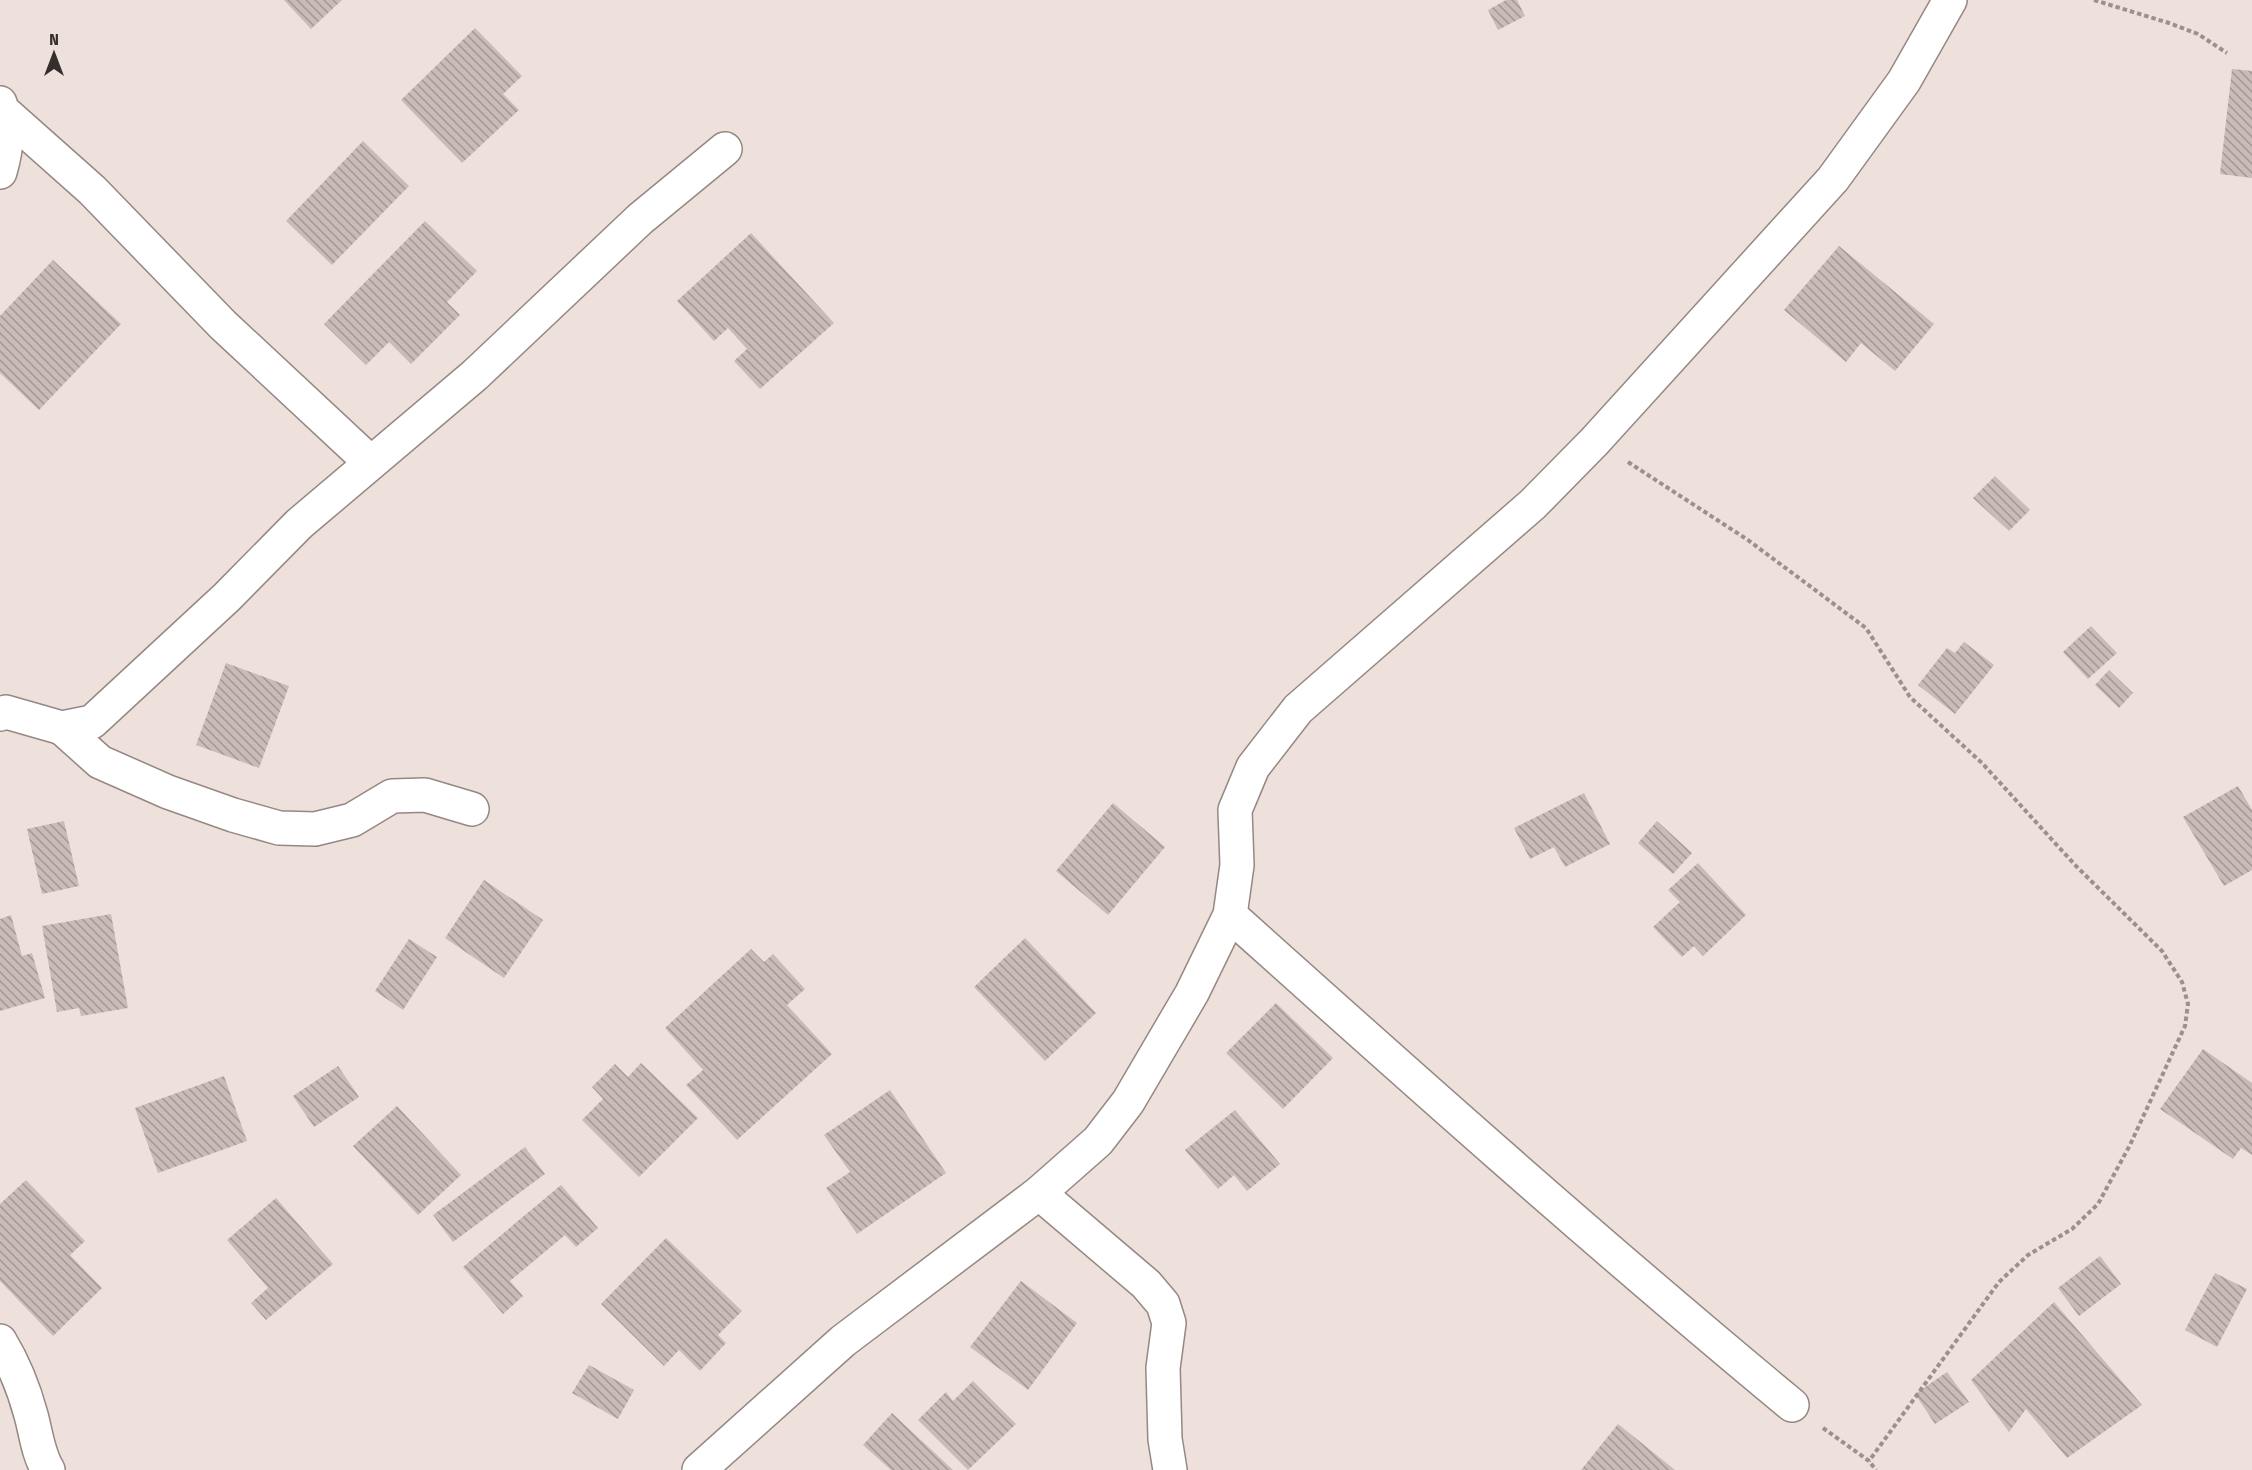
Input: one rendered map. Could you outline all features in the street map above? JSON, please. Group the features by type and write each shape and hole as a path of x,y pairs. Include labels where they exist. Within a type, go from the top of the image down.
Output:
{"street":[{"path":"699,1470 843,1341 1039,1193 1098,1141 1128,1102 1192,993 1230,915 1237,865 1234,810 1253,767 1298,709 1533,504 1594,441 1833,179 1904,81 1950,0"},
{"path":"0,172 7,149 7,124 1,106"},
{"path":"1,106 92,190 223,325 370,462"},
{"path":"62,728 92,722 227,597 299,524 475,375 640,219 725,149"},
{"path":"0,714 6,712 62,728 99,762 168,792 233,815 279,828 315,829 352,820 392,796 425,795 472,809"},
{"path":"1230,915 1534,1185 1792,1405"},
{"path":"1039,1193 1146,1284 1163,1304 1169,1323 1163,1368 1165,1439 1170,1470"},
{"path":"0,1341 15,1365 31,1413 43,1463 48,1470"}],"path":[{"path":"2094,0 2198,34 2226,53"},
{"path":"1594,441 1667,485 1748,540 1866,628 1910,697 1982,763 2076,866 2162,951 2182,982 2188,1004 2185,1026 2130,1145 2098,1204 2072,1229 2028,1255 1999,1282 1869,1461"},
{"path":"1792,1405 1869,1461 1876,1470"}],"building":[{"path":"284,0 342,0 311,29"},
{"path":"1506,0 1517,0 1525,16 1498,30 1488,10"},
{"path":"475,28 522,76 503,94 519,110 462,163 401,100"},
{"path":"2232,69 2252,71 2252,178 2220,174"},
{"path":"363,141 409,186 332,265 286,221"},
{"path":"425,221 477,271 447,302 460,315 411,364 389,342 366,365 324,324"},
{"path":"751,233 834,323 760,389 734,361 747,349 728,328 714,341 677,301"},
{"path":"1839,246 1934,324 1895,371 1861,343 1846,362 1784,310"},
{"path":"53,260 121,324 39,410 0,373 0,316"},
{"path":"1995,476 2030,510 2009,531 1973,498"},
{"path":"2091,626 2117,653 2088,679 2063,652"},
{"path":"1964,642 1994,665 1955,714 1918,685 1947,648 1955,653"},
{"path":"226,663 289,686 259,768 196,745"},
{"path":"2109,670 2133,693 2119,708 2095,685"},
{"path":"2238,786 2252,810 2252,870 2224,886 2183,817"},
{"path":"1584,793 1610,844 1565,867 1554,847 1530,859 1514,828"},
{"path":"1113,803 1165,847 1108,915 1056,871"},
{"path":"64,821 79,886 42,894 27,829"},
{"path":"1657,821 1692,853 1673,874 1638,843"},
{"path":"1698,863 1746,915 1703,956 1694,946 1682,957 1653,927 1680,902 1668,890"},
{"path":"484,880 543,920 504,978 445,938"},
{"path":"111,914 128,1008 81,1016 79,1008 57,1012 42,926"},
{"path":"11,915 22,956 32,953 45,998 0,1011 0,919"},
{"path":"1025,938 1096,1013 1045,1061 974,987"},
{"path":"409,939 437,957 403,1010 375,991"},
{"path":"751,949 764,962 773,954 805,989 787,1005 832,1054 737,1140 686,1085 703,1070 665,1028"},
{"path":"1276,1003 1333,1058 1283,1109 1226,1053"},
{"path":"2203,1049 2252,1083 2252,1155 2241,1148 2233,1159 2160,1109"},
{"path":"641,1063 698,1118 639,1177 582,1120 603,1099 592,1087 615,1064 628,1077"},
{"path":"338,1066 359,1097 314,1127 293,1096"},
{"path":"224,1076 247,1141 158,1173 135,1108"},
{"path":"890,1090 946,1173 857,1234 826,1188 850,1172 824,1135"},
{"path":"397,1106 461,1175 418,1215 353,1146"},
{"path":"1235,1110 1280,1164 1247,1191 1234,1175 1218,1189 1185,1150"},
{"path":"525,1147 545,1174 453,1242 433,1215"},
{"path":"26,1180 85,1241 70,1255 102,1288 53,1336 0,1281 0,1204"},
{"path":"561,1185 598,1228 576,1247 565,1235 510,1281 523,1296 503,1314 463,1267"},
{"path":"276,1198 333,1264 266,1320 251,1303 268,1288 227,1240"},
{"path":"666,1238 742,1311 718,1335 726,1343 700,1371 679,1350 664,1366 601,1304"},
{"path":"2100,1256 2121,1284 2079,1316 2058,1288"},
{"path":"2215,1273 2247,1289 2217,1347 2185,1330"},
{"path":"1021,1281 1077,1323 1028,1390 970,1347"},
{"path":"2054,1302 2142,1405 2067,1458 2026,1409 2009,1432 1971,1380"},
{"path":"589,1365 634,1390 618,1419 572,1393"},
{"path":"1947,1372 1969,1402 1935,1424 1915,1394"},
{"path":"973,1381 1016,1424 968,1470 918,1420 946,1392 953,1401"},
{"path":"892,1413 953,1470 891,1470 863,1445"},
{"path":"1618,1424 1675,1470 1581,1470"}]}
